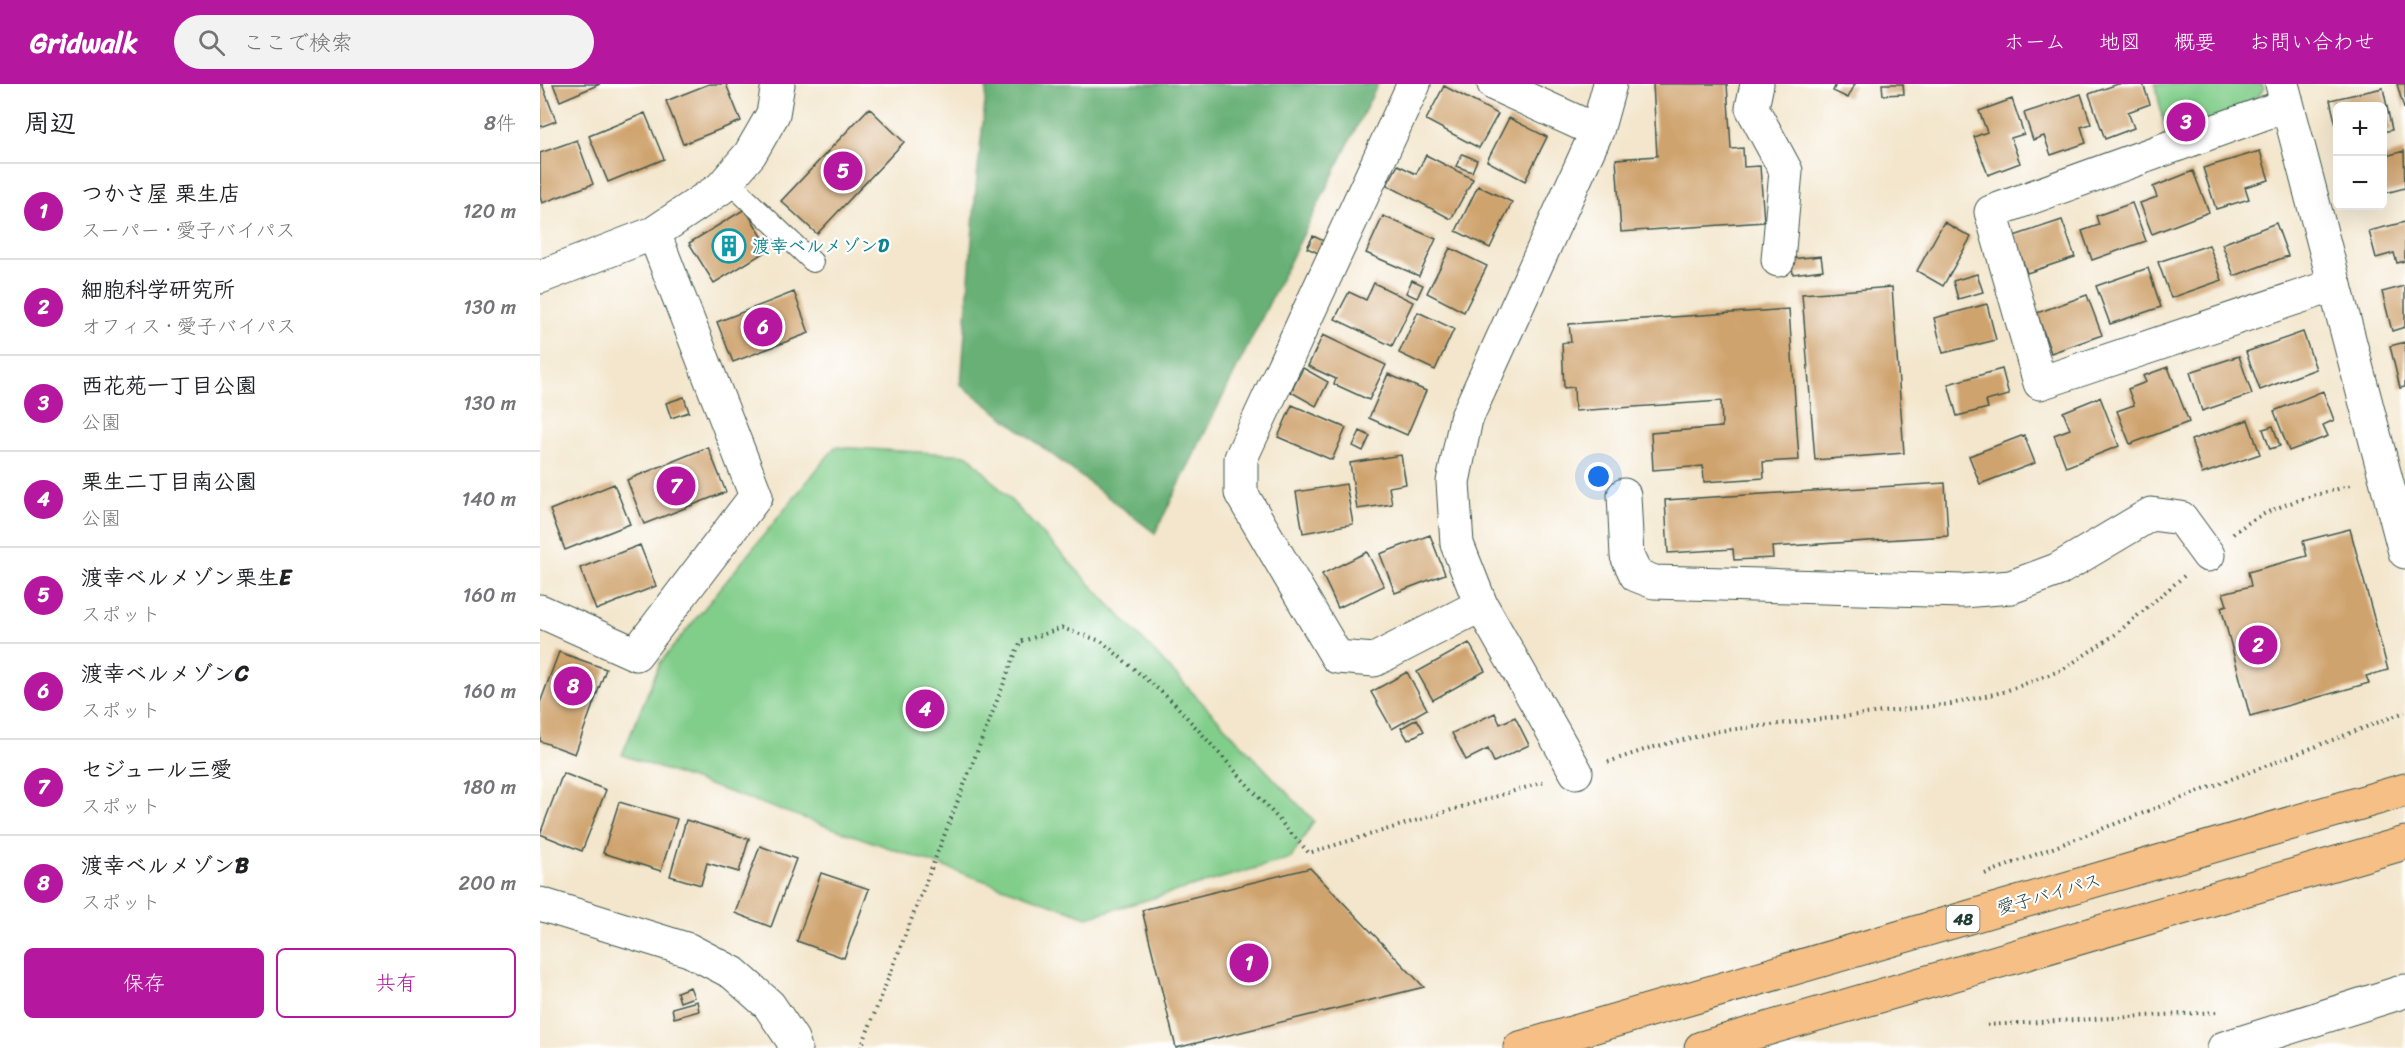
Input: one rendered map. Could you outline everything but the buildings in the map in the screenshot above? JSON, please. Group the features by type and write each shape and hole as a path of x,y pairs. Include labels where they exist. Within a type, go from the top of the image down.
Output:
{"highway":[{"name":"愛子バイパス","path":"1520,1048 2405,790"},
{"path":"1701,1048 2405,843"}],"street":[{"path":"540,277 654,233 722,188 750,153 773,114 778,84"},
{"path":"1414,84 1241,458 1241,493 1337,657 1374,660 1481,605"},
{"path":"1494,84 1597,131"},
{"path":"1576,772 1481,605 1457,544 1453,482 1466,419 1597,131 1610,84"},
{"path":"1757,84 1752,108 1786,171 1778,260"},
{"path":"2335,285 2040,382 1991,212 2285,95 2335,285 2405,552"},
{"path":"540,611 636,654 756,496 654,233"},
{"path":"1624,495 1627,556 1636,575 1654,582 1963,591 2011,587 2057,570 2151,514 2181,518 2208,555"},
{"path":"540,904 689,950 733,972 769,1005 795,1048"},
{"path":"2224,1048 2405,991"}],"lane":[{"path":"728,181 813,262"}],"path":[{"path":"1977,877 2405,712"},
{"path":"1987,1024 2221,1012"}],"green space":[{"path":"987,84 1378,84 1155,533 961,385 976,187"},
{"path":"2155,84 2262,84 2264,88 2251,107 2167,136"},
{"path":"835,447 968,455 1314,821 1291,858 1088,917 622,755 660,663"}],"place":[{"name":"西花苑一丁目公園","path":"2186,122"},
{"name":"渡幸ベルメゾン栗生E","path":"843,171"},
{"name":"渡幸ベルメゾンD","path":"729,246"},
{"name":"渡幸ベルメゾンC","path":"763,327"},
{"name":"セジュール三愛","path":"676,486"},
{"name":"細胞科学研究所","path":"2258,645"},
{"name":"渡幸ベルメゾンB","path":"573,686"},
{"name":"栗生二丁目南公園","path":"925,709"},
{"name":"つかさ屋 栗生店","path":"1249,963"}]}
